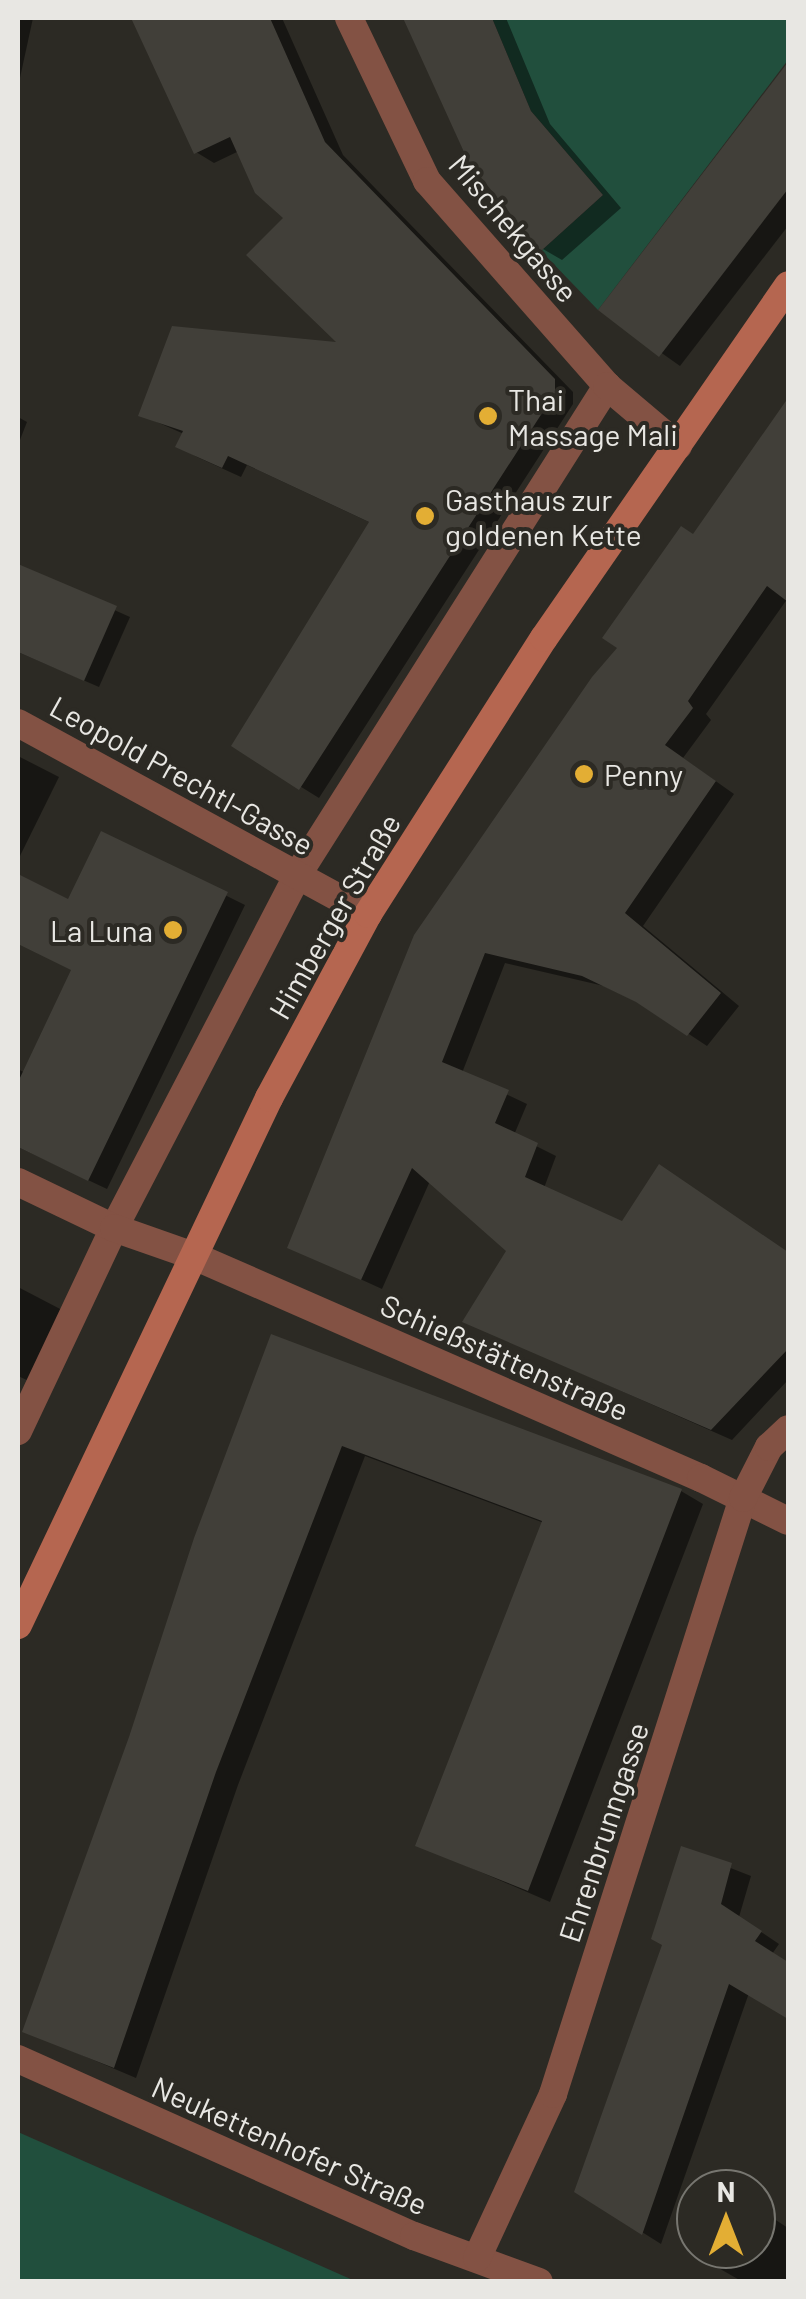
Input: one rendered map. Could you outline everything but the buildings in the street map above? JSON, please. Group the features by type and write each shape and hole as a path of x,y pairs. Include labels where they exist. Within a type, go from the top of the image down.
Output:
{"main road":[{"name":"Himberger Straße","path":"18,1626 268,1098 368,914 544,638 788,285"}],"street":[{"name":"Mischekgasse","path":"349,18 427,181 607,386 678,446"},
{"path":"18,1431 114,1228 298,874 607,386"},
{"name":"Leopold Prechtl-Gasse","path":"18,723 368,914"},
{"name":"Schießstättenstraße","path":"18,1182 114,1228 194,1256 743,1498 788,1522"},
{"name":"Ehrenbrunngasse","path":"477,2258 554,2094 743,1498 769,1447 788,1429"},
{"name":"Neukettenhofer Straße","path":"18,2060 414,2236 539,2282"}],"green space":[{"path":"492,18 788,18 788,60 598,310 541,251 603,195 531,111"},
{"path":"18,2132 355,2281 18,2281"}],"place":[{"name":"Thai Massage Mali","path":"488,416"},
{"name":"Gasthaus zur goldenen Kette","path":"425,516"},
{"name":"Penny","path":"584,774"},
{"name":"La Luna","path":"173,930"}]}
